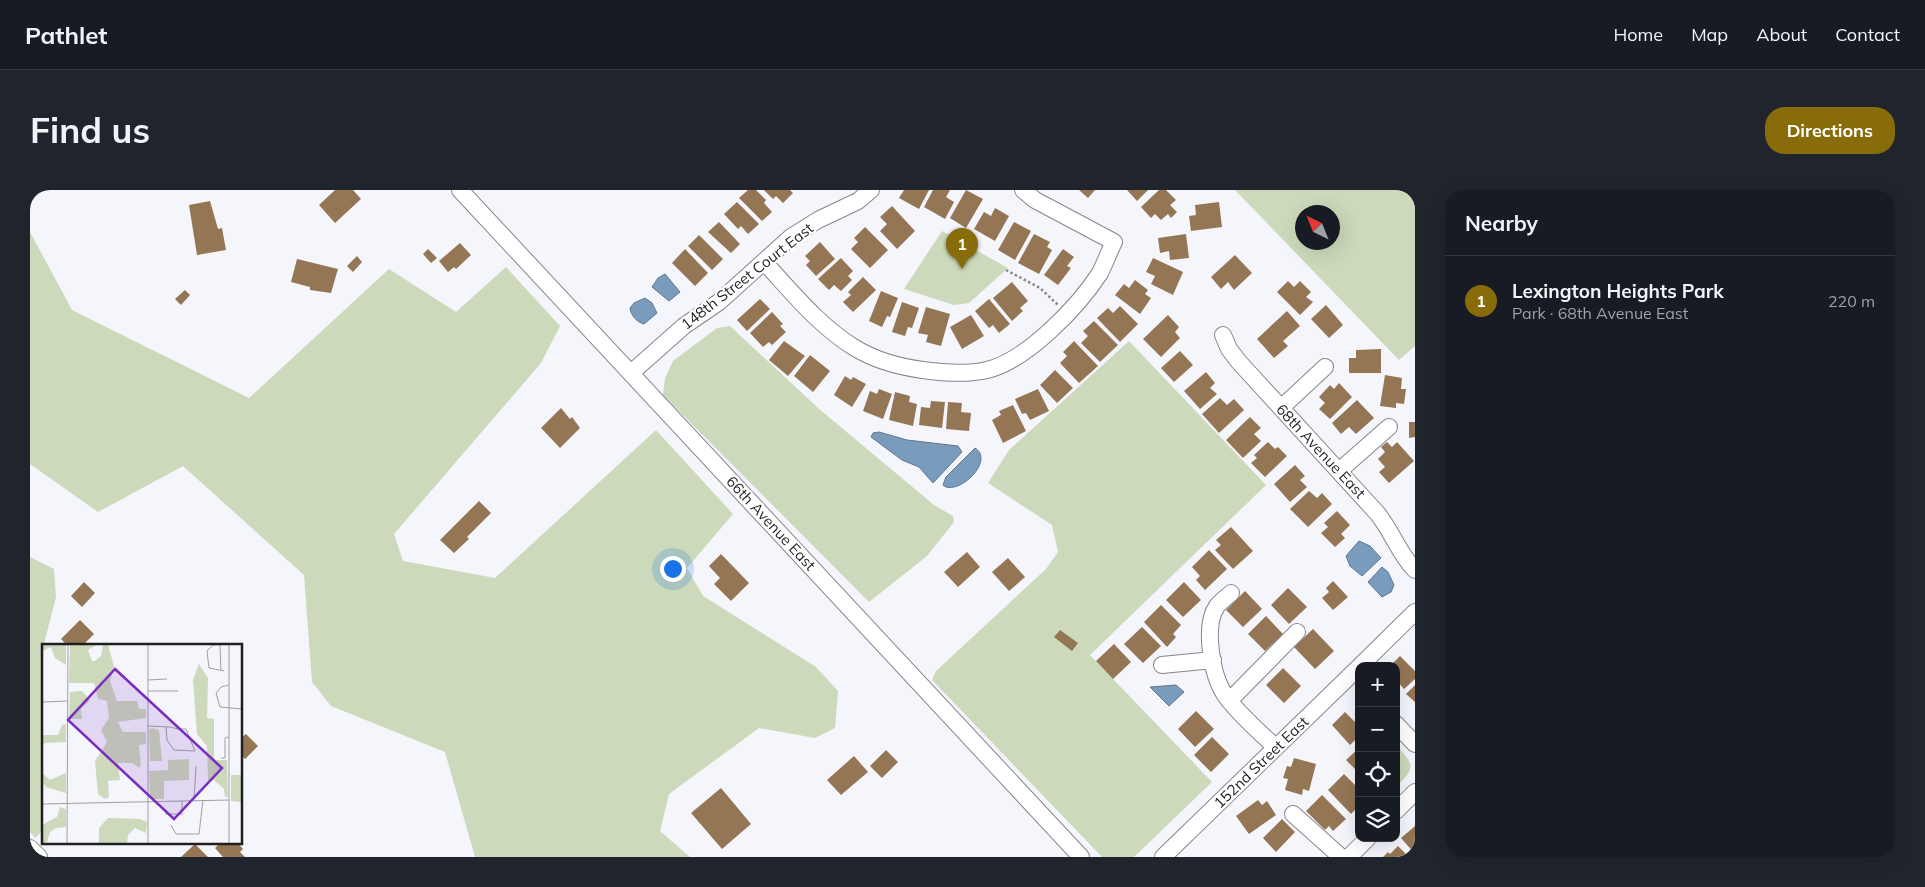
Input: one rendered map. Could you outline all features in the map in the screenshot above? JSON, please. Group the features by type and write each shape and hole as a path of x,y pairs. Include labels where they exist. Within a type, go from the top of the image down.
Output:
{"street":[{"name":"66th Avenue East","path":"460,190 1082,857"},
{"name":"148th Street Court East","path":"631,373 684,326 719,302 791,237 818,220 858,202 871,190"},
{"path":"764,262 822,323 856,349 903,367 943,373 968,373 1004,364 1022,354 1067,314 1100,272 1114,242 1035,200 1023,190"},
{"name":"68th Avenue East","path":"1223,335 1229,349 1239,362 1389,528 1404,558 1415,570"},
{"path":"1281,408 1325,367"},
{"path":"1339,471 1389,427"},
{"path":"1232,593 1216,607 1210,635 1212,660 1220,686 1230,700 1276,748"},
{"name":"152nd Street East","path":"1367,662 1415,612"},
{"path":"1230,700 1298,632"},
{"path":"1162,665 1212,660"},
{"name":"152nd Street East","path":"1163,857 1355,675"},
{"path":"1400,728 1415,744"},
{"path":"1400,807 1415,792"},
{"path":"1293,814 1341,857"},
{"path":"1349,857 1364,842"},
{"path":"30,848 39,857"}],"path":[{"path":"1006,270 1040,288 1067,314"}],"green space":[{"path":"1235,190 1415,190 1415,346 1399,360"},
{"path":"942,231 1008,268 969,303 954,305 904,289"},
{"path":"30,232 72,310 249,398 389,269 456,312 506,267 560,326 541,363 394,534 403,561 495,578 656,430 733,514 687,568 703,596 816,667 838,691 835,728 815,738 759,728 669,794 660,831 690,857 475,857 445,752 331,706 312,682 304,575 183,466 98,512 30,464"},
{"path":"730,326 818,408 934,505 953,516 954,522 927,556 869,602 663,395 665,378 673,361 717,328"},
{"path":"1129,341 1266,485 1090,655 1212,782 1134,857 1102,857 932,680 936,671 1046,569 1058,552 1052,525 988,483 1009,450"},
{"path":"30,557 54,569 56,597 44,644 42,644 42,831 35,838 30,832"},
{"path":"1400,749 1410,763 1407,775 1400,783"}],"water":[{"path":"665,274 680,292 669,301 652,287 658,278"},
{"path":"645,298 652,303 657,313 644,324 635,318 630,308 634,303"},
{"path":"879,432 907,440 958,446 962,452 933,483 919,467 902,460 871,437 873,433"},
{"path":"975,448 980,453 981,460 974,474 960,485 946,487 943,485 946,477"},
{"path":"1359,541 1370,546 1381,558 1362,576 1350,566 1346,556"},
{"path":"1382,567 1388,572 1394,585 1391,592 1382,597 1368,582"},
{"path":"1176,685 1184,692 1169,706 1150,687"}],"building":[{"path":"335,190 353,190 361,199 335,223 319,205"},
{"path":"748,190 756,190 766,200 764,203 772,212 762,221 739,198"},
{"path":"764,190 790,190 793,193 783,203 776,196 773,199"},
{"path":"904,190 929,190 919,209 899,198"},
{"path":"933,190 950,190 946,197 954,202 945,219 924,207"},
{"path":"966,190 983,199 966,228 950,218"},
{"path":"1079,190 1095,190 1088,198"},
{"path":"1127,190 1148,190 1137,201"},
{"path":"1159,190 1166,190 1176,200 1170,205 1177,212 1171,218 1168,214 1161,220 1155,214 1151,218 1141,207"},
{"path":"210,201 218,229 222,228 226,250 197,255 189,205"},
{"path":"737,202 759,224 748,234 741,226 738,229 724,214"},
{"path":"1219,202 1222,227 1191,231 1189,216 1196,215 1195,205"},
{"path":"892,206 915,231 897,249 880,231 887,224 880,217"},
{"path":"995,208 1009,216 995,241 974,229 984,212 991,216"},
{"path":"719,222 740,244 731,253 708,232"},
{"path":"1014,222 1031,231 1015,260 998,250"},
{"path":"865,227 888,250 870,268 851,249 858,242 854,238"},
{"path":"1034,234 1050,242 1047,247 1052,250 1039,274 1018,263"},
{"path":"1186,234 1189,258 1170,260 1169,251 1160,253 1158,238"},
{"path":"699,235 723,259 712,270 688,246"},
{"path":"820,242 835,259 816,276 806,265 810,261 805,256"},
{"path":"460,243 471,255 456,269 454,267 448,272 439,261"},
{"path":"428,249 437,258 431,263 423,254"},
{"path":"685,249 708,273 695,286 672,263"},
{"path":"1063,249 1074,257 1067,266 1071,268 1058,285 1044,275"},
{"path":"1235,255 1252,273 1234,290 1228,282 1221,289 1211,277"},
{"path":"357,256 362,262 353,272 347,266"},
{"path":"841,258 853,271 848,276 852,280 841,291 834,285 829,290 818,279"},
{"path":"1153,258 1183,272 1173,295 1151,284 1155,276 1146,272"},
{"path":"297,259 338,269 331,293 310,290 310,287 291,282"},
{"path":"863,277 876,290 853,312 843,302 851,295 848,292"},
{"path":"1135,280 1148,290 1145,294 1151,298 1140,314 1115,295 1124,284 1129,288"},
{"path":"1288,281 1294,287 1300,281 1311,292 1306,297 1313,302 1300,315 1277,292"},
{"path":"1012,282 1028,301 1020,308 1023,311 1012,321 993,298"},
{"path":"185,290 190,295 181,305 175,299"},
{"path":"881,291 898,298 890,317 887,316 882,327 869,321"},
{"path":"760,299 770,309 747,331 737,320"},
{"path":"989,299 1010,324 999,333 993,325 989,328 975,311"},
{"path":"902,302 919,308 912,328 908,327 905,336 892,332"},
{"path":"1326,305 1343,325 1329,338 1311,319"},
{"path":"1120,306 1138,324 1120,342 1097,318 1108,308 1113,313"},
{"path":"926,307 950,314 941,346 926,342 928,335 918,333"},
{"path":"1287,311 1300,326 1283,341 1288,346 1274,358 1257,339"},
{"path":"772,312 783,324 780,326 786,332 772,345 769,342 763,347 750,333"},
{"path":"971,315 984,336 962,349 950,327"},
{"path":"1168,315 1179,327 1175,332 1180,338 1161,357 1143,339"},
{"path":"1094,321 1118,345 1100,362 1081,343 1088,336 1083,331"},
{"path":"784,341 805,356 788,376 769,360"},
{"path":"1074,341 1098,366 1079,383 1060,363 1067,356 1063,352"},
{"path":"1381,349 1381,373 1349,373 1349,358 1356,358 1356,350"},
{"path":"1180,351 1193,365 1174,382 1161,368"},
{"path":"810,355 830,371 813,392 794,376"},
{"path":"1055,370 1073,388 1057,403 1040,385"},
{"path":"1206,372 1215,383 1210,388 1217,394 1200,409 1184,391"},
{"path":"1385,375 1402,378 1401,389 1406,389 1404,404 1396,403 1396,408 1380,406"},
{"path":"845,376 851,380 853,377 866,384 852,407 834,395"},
{"path":"1339,383 1352,397 1330,419 1319,409 1325,403 1319,397 1330,385 1334,389"},
{"path":"879,389 892,394 883,419 863,411 870,391 877,394"},
{"path":"1038,389 1049,411 1030,420 1026,413 1022,414 1015,399"},
{"path":"895,392 910,396 909,402 917,404 913,426 889,420"},
{"path":"1220,398 1227,405 1234,399 1244,410 1219,433 1202,414"},
{"path":"1357,400 1374,418 1356,434 1349,427 1341,434 1332,423"},
{"path":"931,401 945,402 942,428 919,425 921,407 930,408"},
{"path":"948,402 962,403 961,412 971,413 969,431 946,429"},
{"path":"1013,405 1026,431 1003,443 992,420 1001,415 999,411"},
{"path":"561,408 570,419 572,417 580,428 560,448 541,428"},
{"path":"1250,417 1261,428 1254,434 1261,441 1243,458 1226,440"},
{"path":"1409,422 1415,422 1415,437 1409,438"},
{"path":"1268,442 1275,449 1278,447 1287,456 1265,477 1251,463 1257,458 1254,455"},
{"path":"1387,442 1392,447 1397,442 1414,461 1389,483 1379,472 1385,467 1378,459 1385,452 1381,447"},
{"path":"1295,465 1305,476 1300,480 1307,487 1290,502 1274,484"},
{"path":"1309,491 1317,498 1322,493 1332,504 1308,527 1290,509"},
{"path":"479,501 491,513 467,537 469,539 454,553 440,540"},
{"path":"1337,511 1350,525 1341,534 1345,538 1335,547 1321,533 1328,527 1324,523"},
{"path":"1231,527 1253,551 1233,569 1215,550 1221,545 1216,540"},
{"path":"1209,550 1227,569 1205,590 1196,580 1200,576 1192,567"},
{"path":"967,552 980,567 958,587 944,572"},
{"path":"721,554 749,583 731,601 714,584 720,578 709,566"},
{"path":"1008,558 1025,577 1009,591 992,572"},
{"path":"1333,581 1348,597 1333,610 1322,598 1329,592 1326,588"},
{"path":"84,582 95,593 82,607 71,596"},
{"path":"1184,582 1201,600 1183,617 1166,600"},
{"path":"1288,588 1307,607 1289,624 1271,605"},
{"path":"1245,591 1262,609 1243,627 1226,610"},
{"path":"1161,605 1181,625 1173,634 1176,637 1167,647 1144,622"},
{"path":"1266,616 1283,634 1265,651 1248,634"},
{"path":"80,620 94,634 84,644 66,644 61,639"},
{"path":"1142,627 1161,646 1143,663 1124,644"},
{"path":"1313,629 1334,651 1315,669 1294,647"},
{"path":"1060,630 1078,643 1072,651 1054,637"},
{"path":"1114,644 1131,662 1113,679 1096,661"},
{"path":"1400,656 1415,671 1415,679 1404,689 1400,684 1400,662 1394,662"},
{"path":"1283,668 1301,686 1284,703 1266,685"},
{"path":"1415,685 1415,702 1406,694"},
{"path":"1196,711 1214,729 1195,747 1178,729"},
{"path":"1345,712 1355,722 1355,740 1350,745 1332,725"},
{"path":"246,734 258,746 245,759 242,756 242,737"},
{"path":"1212,737 1229,754 1211,772 1194,755"},
{"path":"886,750 898,762 882,778 870,766"},
{"path":"1355,752 1355,769 1346,760"},
{"path":"854,756 868,772 841,795 827,780"},
{"path":"1294,758 1316,764 1309,791 1303,789 1302,795 1285,790 1288,779 1283,778 1287,766 1291,767"},
{"path":"1344,774 1355,785 1355,810 1351,814 1328,790"},
{"path":"721,788 751,824 722,849 691,813"},
{"path":"1322,795 1346,819 1333,831 1329,826 1325,830 1306,811"},
{"path":"1258,800 1262,805 1267,801 1276,815 1249,834 1236,816"},
{"path":"1282,819 1295,832 1276,852 1263,838"},
{"path":"1415,826 1415,854 1401,838"},
{"path":"195,844 208,857 181,857"},
{"path":"219,844 239,844 243,849 240,852 245,857 223,857 215,848"},
{"path":"1398,846 1409,857 1383,857 1388,852 1390,854"}],"place":[{"name":"Lexington Heights Park","path":"962,269"}]}
